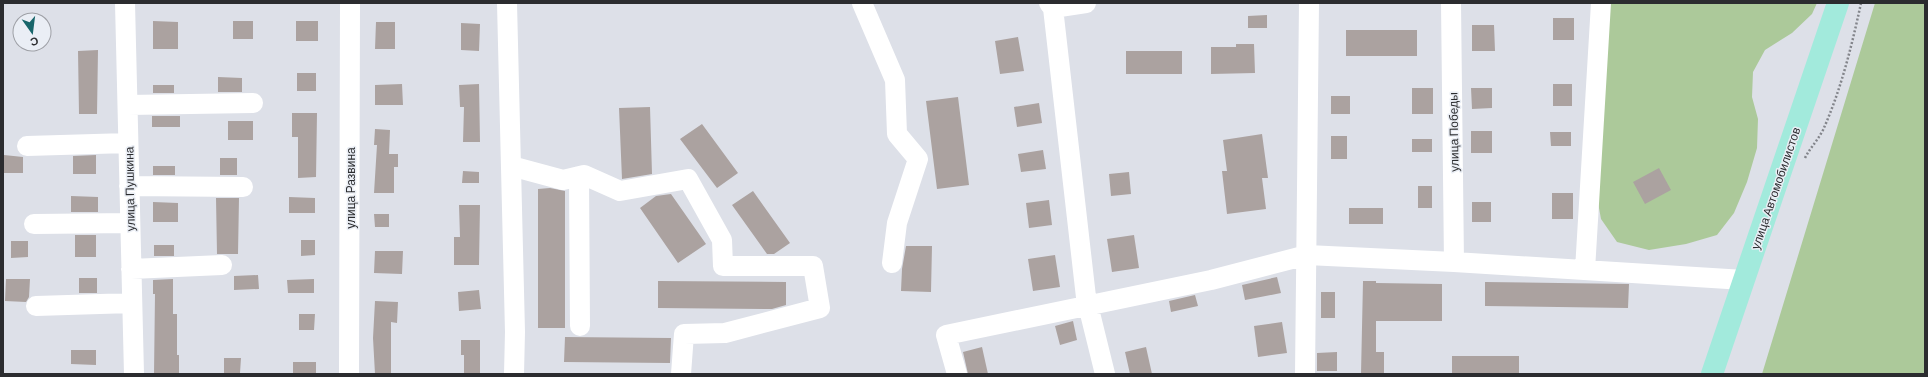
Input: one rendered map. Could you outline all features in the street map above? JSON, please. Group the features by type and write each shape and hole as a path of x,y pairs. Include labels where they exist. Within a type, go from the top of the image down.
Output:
{"main road":[{"name":"улица Автомобилистов","path":"1712,374 1838,3"}],"street":[{"name":"улица Пушкина","path":"125,3 134,374"},
{"name":"улица Развина","path":"349,374 350,3"},
{"path":"507,3 515,332 514,374 519,374"},
{"path":"862,3 894,80 897,134 918,159 896,223 892,264"},
{"path":"1086,3 1051,6 1088,306 1105,374"},
{"path":"1305,374 1309,3"},
{"name":"улица Победы","path":"1451,3 1454,262"},
{"path":"1585,270 1601,3"},
{"path":"128,105 253,104"},
{"path":"27,146 128,143"},
{"path":"511,166 563,180 584,175 620,191 688,179 722,240 723,266 813,266 820,308 725,333 684,334 680,374"},
{"path":"579,176 580,326"},
{"path":"129,186 243,187"},
{"path":"34,224 130,223"},
{"path":"957,374 946,335 1211,280 1307,255 1454,262 1744,280"},
{"path":"131,269 222,265"},
{"path":"36,306 132,303"}],"green space":[{"path":"1607,3 1817,3 1812,14 1792,33 1765,50 1753,72 1752,97 1758,119 1757,148 1747,182 1734,213 1717,235 1686,244 1649,250 1617,242 1601,219 1595,186"},
{"path":"1875,3 1925,3 1925,374 1762,374"}],"building":[{"path":"1267,15 1267,28 1248,28 1248,16"},
{"path":"1553,18 1574,18 1574,40 1553,40"},
{"path":"153,21 178,22 178,49 153,49"},
{"path":"233,21 253,21 253,39 233,39"},
{"path":"296,21 318,21 318,41 296,41"},
{"path":"376,22 395,22 395,49 375,49"},
{"path":"461,23 480,24 479,51 461,50"},
{"path":"1472,25 1494,25 1495,51 1472,51"},
{"path":"1346,30 1417,30 1417,56 1346,56"},
{"path":"1018,37 1024,71 1000,74 995,41"},
{"path":"1236,44 1254,44 1255,73 1211,74 1211,47 1236,47"},
{"path":"98,50 97,114 79,114 78,51"},
{"path":"1126,51 1182,51 1182,74 1126,74"},
{"path":"297,73 316,73 316,91 297,91"},
{"path":"218,77 242,78 242,92 218,92"},
{"path":"402,84 403,105 375,105 375,85"},
{"path":"479,84 480,142 463,142 464,107 460,107 459,85"},
{"path":"1553,84 1572,84 1572,106 1553,106"},
{"path":"153,85 174,85 174,93 153,93"},
{"path":"1412,88 1433,88 1433,114 1412,114"},
{"path":"1471,88 1492,88 1492,108 1472,109"},
{"path":"1331,96 1350,96 1350,114 1331,114"},
{"path":"958,97 969,185 937,189 926,101"},
{"path":"1039,103 1042,123 1017,127 1014,107"},
{"path":"650,107 652,174 622,179 619,108"},
{"path":"292,113 317,113 316,177 298,178 298,137 292,137"},
{"path":"152,116 180,116 180,127 152,127"},
{"path":"228,121 253,121 253,140 228,140"},
{"path":"702,124 738,173 717,188 680,139"},
{"path":"375,129 390,130 389,154 398,154 398,167 394,167 394,193 374,193 377,145 374,145"},
{"path":"1471,131 1492,131 1492,153 1471,153"},
{"path":"1550,132 1571,132 1571,146 1551,146"},
{"path":"1262,134 1268,178 1262,178 1266,209 1227,214 1222,171 1227,171 1223,140"},
{"path":"1331,136 1347,136 1347,159 1331,159"},
{"path":"1412,139 1432,139 1432,152 1412,152"},
{"path":"1043,150 1046,169 1021,172 1018,154"},
{"path":"4,155 23,157 23,173 3,173"},
{"path":"96,155 96,174 73,174 73,156"},
{"path":"220,158 237,158 237,175 220,175"},
{"path":"153,166 175,166 175,175 153,175"},
{"path":"1659,168 1671,190 1645,204 1633,182"},
{"path":"463,171 479,172 479,183 462,183"},
{"path":"1129,172 1131,194 1111,196 1109,174"},
{"path":"1418,186 1432,186 1432,208 1418,208"},
{"path":"550,188 565,191 565,328 538,328 538,189"},
{"path":"753,191 790,243 774,254 767,254 732,205"},
{"path":"1552,193 1573,193 1573,219 1552,219"},
{"path":"671,194 706,244 678,263 640,208 656,196"},
{"path":"71,196 98,197 98,212 71,212"},
{"path":"289,197 315,198 315,213 289,213"},
{"path":"216,198 239,198 238,254 217,254"},
{"path":"1049,200 1052,225 1029,228 1026,203"},
{"path":"153,202 178,203 178,222 153,222"},
{"path":"1472,202 1491,202 1491,222 1472,222"},
{"path":"459,205 480,205 479,265 454,265 454,237 460,237"},
{"path":"1349,208 1383,208 1383,224 1349,224"},
{"path":"374,214 389,214 389,227 375,227"},
{"path":"75,235 96,235 96,257 75,257"},
{"path":"1134,235 1139,268 1112,272 1107,239"},
{"path":"301,240 315,240 315,255 301,256"},
{"path":"11,241 28,241 28,257 11,258"},
{"path":"154,245 174,245 174,256 154,256"},
{"path":"906,246 932,246 931,292 901,291 902,269"},
{"path":"375,251 403,251 402,274 374,273"},
{"path":"1055,255 1060,287 1033,291 1028,259"},
{"path":"258,275 259,289 234,290 234,276"},
{"path":"1277,277 1281,293 1245,300 1242,285"},
{"path":"79,278 97,278 97,293 79,293"},
{"path":"6,279 30,279 29,297 26,302 5,301"},
{"path":"173,279 173,314 177,314 177,355 179,355 179,374 154,374 155,294 153,294 153,280"},
{"path":"314,279 314,293 288,293 287,280"},
{"path":"658,281 786,282 786,305 772,309 658,308"},
{"path":"1363,281 1376,281 1376,283 1442,284 1442,321 1376,321 1376,352 1384,352 1384,374 1361,374"},
{"path":"1485,282 1629,284 1628,308 1485,306"},
{"path":"479,290 481,309 459,311 458,292"},
{"path":"1321,292 1335,292 1335,318 1321,318"},
{"path":"1195,295 1198,306 1171,312 1169,301"},
{"path":"375,301 398,302 397,323 391,322 391,374 375,374 373,338"},
{"path":"299,314 315,314 314,330 299,330"},
{"path":"1073,321 1077,340 1060,345 1055,326"},
{"path":"1282,322 1287,353 1258,357 1254,326"},
{"path":"565,337 671,338 670,363 564,362"},
{"path":"461,340 480,340 480,374 464,374 464,355 461,355"},
{"path":"982,347 988,374 968,374 963,352"},
{"path":"1146,347 1152,374 1130,374 1125,352"},
{"path":"71,350 96,350 96,365 71,364"},
{"path":"1337,352 1337,371 1317,371 1317,353"},
{"path":"1452,356 1519,356 1519,374 1452,374"},
{"path":"224,358 241,358 240,373 224,373"},
{"path":"293,362 316,362 316,374 293,374"}]}
